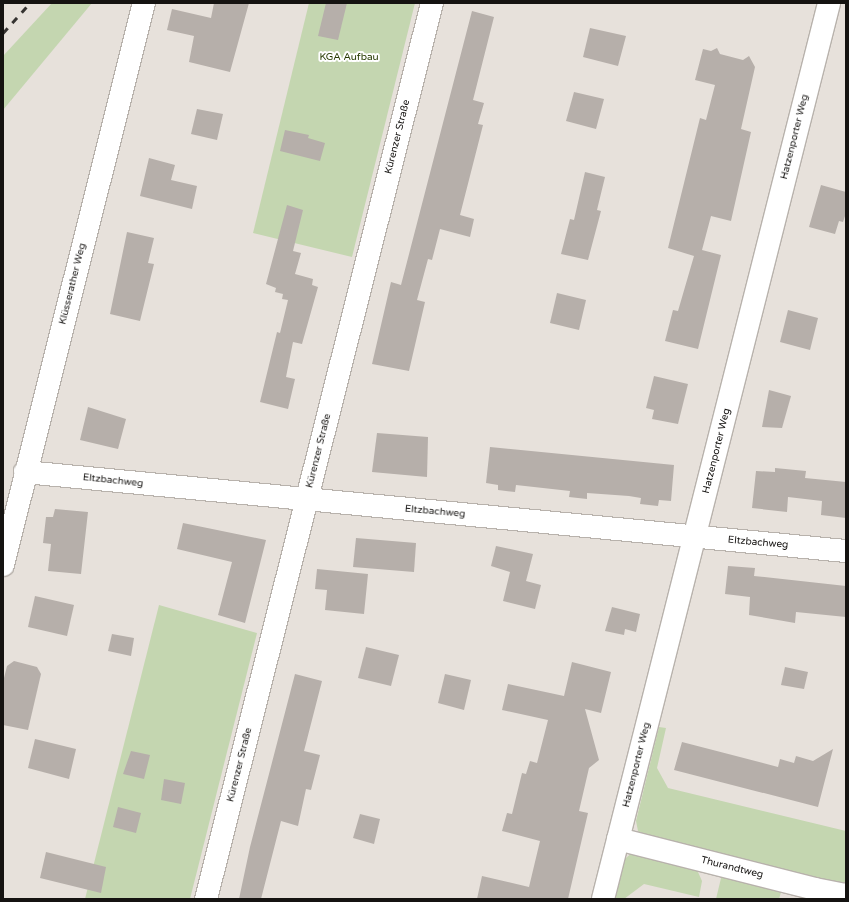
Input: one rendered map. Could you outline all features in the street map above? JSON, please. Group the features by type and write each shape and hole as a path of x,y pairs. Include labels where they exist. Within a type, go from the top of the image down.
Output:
{"street":[{"name":"Klüsserather Weg","path":"3,565 25,472 144,3"},
{"name":"Kürenzer Straße","path":"206,899 432,3"},
{"name":"Hatzenporter Weg","path":"603,899 829,3"},
{"name":"Eltzbachweg","path":"25,472 846,551"},
{"name":"Thurandtweg","path":"618,839 846,895"}],"green space":[{"path":"52,3 92,3 3,110 3,56"},
{"name":"KGA Aufbau","path":"309,3 415,3 352,257 253,233"},
{"path":"159,605 257,633 190,899 85,899"},
{"path":"659,727 666,728 657,768 668,788 846,831 846,885 642,835 638,831 636,821"},
{"path":"632,853 692,867 698,872 702,881 699,897 644,884 624,899 611,899 622,861"},
{"path":"722,874 782,889 779,899 716,899"}],"building":[{"path":"214,3 249,3 230,72 189,62 194,36 167,30 172,9 211,18"},
{"path":"326,3 347,3 338,40 318,36"},
{"path":"472,11 494,17 473,100 484,103 478,124 483,125 460,215 474,219 470,237 440,229 432,260 428,259 417,300 425,302 409,371 372,364 391,282 401,285"},
{"path":"590,28 626,36 618,66 583,57"},
{"path":"717,48 720,54 743,60 749,56 755,67 741,129 751,132 731,221 711,216 702,250 721,255 698,349 665,341 673,310 678,311 694,256 668,248 700,118 706,120 715,85 695,80 703,49 711,51"},
{"path":"574,92 604,99 596,129 566,121"},
{"path":"197,109 223,114 217,140 191,134"},
{"path":"285,130 309,135 308,138 325,143 320,161 280,151"},
{"path":"149,158 175,165 171,180 197,186 192,209 140,196"},
{"path":"585,172 605,177 597,210 601,211 588,260 561,254 570,219 574,220"},
{"path":"821,185 846,192 846,213 843,222 839,221 835,234 809,227"},
{"path":"287,205 303,210 293,251 301,253 295,274 313,279 312,285 318,287 302,344 293,342 286,377 295,379 288,409 260,402 277,332 280,333 288,300 282,299 283,294 275,292 276,288 266,284"},
{"path":"127,232 154,238 148,263 154,264 140,321 110,314"},
{"path":"557,293 586,300 579,330 550,323"},
{"path":"788,310 818,318 810,350 780,342"},
{"path":"654,376 688,384 678,424 652,419 654,410 646,408"},
{"path":"769,390 791,396 782,428 762,427"},
{"path":"88,407 126,419 118,449 80,440"},
{"path":"377,433 428,437 427,477 372,472"},
{"path":"490,447 674,465 671,501 659,500 658,506 640,504 641,498 587,493 587,499 569,497 570,491 516,485 515,492 498,490 498,485 486,483"},
{"path":"775,468 806,471 805,478 846,482 846,518 821,515 822,501 788,497 787,512 752,508 756,471 775,472"},
{"path":"55,509 88,512 81,574 48,571 51,544 43,543 46,517 53,517"},
{"path":"183,523 266,540 245,623 218,615 232,562 177,549"},
{"path":"356,538 416,543 414,572 353,567"},
{"path":"496,546 533,554 526,581 541,585 535,609 503,601 510,572 491,566"},
{"path":"728,566 755,568 754,576 846,586 846,617 796,612 795,623 749,615 750,597 725,594"},
{"path":"317,569 368,574 364,614 325,610 327,590 315,589"},
{"path":"35,596 74,605 67,636 28,627"},
{"path":"612,607 640,614 636,632 625,629 624,635 605,631"},
{"path":"112,634 134,638 131,656 108,651"},
{"path":"366,647 399,655 391,686 358,678"},
{"path":"14,661 37,667 41,674 28,730 3,725 3,682 7,666"},
{"path":"572,662 611,672 601,713 585,709 599,760 589,768 579,811 588,813 568,899 477,899 482,876 529,887 540,841 502,831 507,813 512,814 522,773 526,774 530,761 537,763 548,720 502,710 508,684 564,696"},
{"path":"785,667 808,672 804,689 781,685"},
{"path":"295,674 322,681 304,751 320,755 311,790 306,789 298,826 281,821 261,899 239,899 250,847"},
{"path":"445,674 471,680 464,710 438,703"},
{"path":"35,739 76,749 69,779 28,768"},
{"path":"682,742 778,767 780,759 794,763 796,756 813,761 833,749 818,807 674,770"},
{"path":"131,751 150,755 144,779 123,774"},
{"path":"164,779 185,783 181,804 161,800"},
{"path":"118,807 141,813 136,833 113,827"},
{"path":"360,814 380,819 374,844 353,838"},
{"path":"46,852 106,867 101,893 40,878"}],"railway":[{"path":"3,33 30,3"}]}
